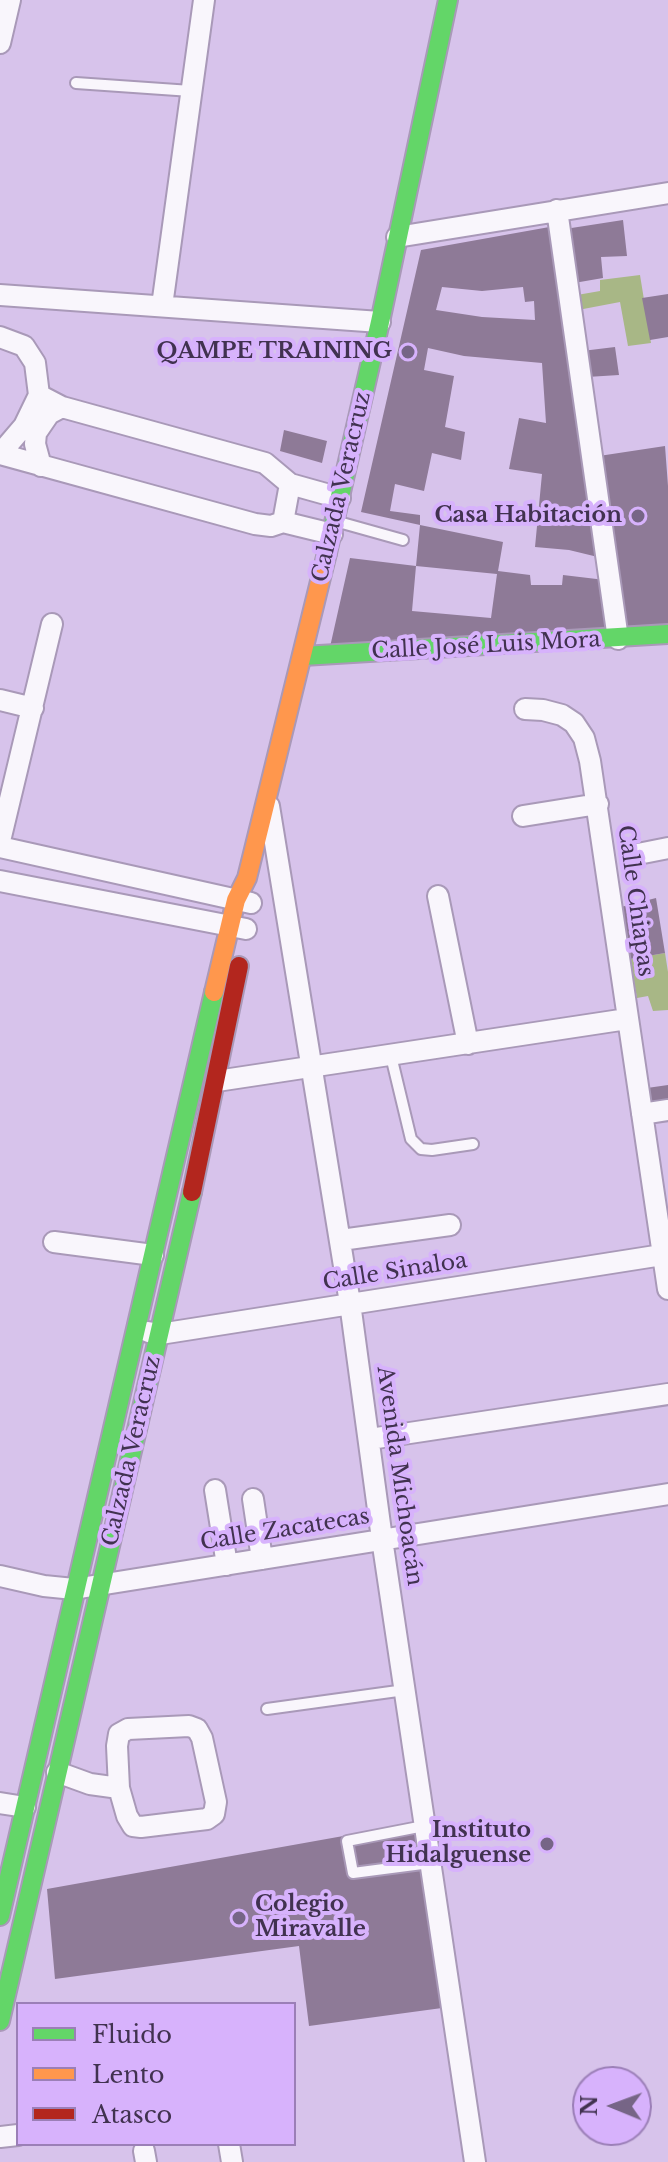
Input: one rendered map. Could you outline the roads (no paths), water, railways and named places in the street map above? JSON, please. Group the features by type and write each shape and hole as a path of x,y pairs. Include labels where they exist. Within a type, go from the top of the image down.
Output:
{"street":[{"path":"0,43 10,0"},
{"path":"162,306 204,0"},
{"name":"Calzada Veracruz","path":"0,1916 135,1330 238,928 247,878 333,528 448,0"},
{"path":"397,237 668,193"},
{"path":"557,210 618,639"},
{"path":"0,295 380,322"},
{"path":"0,337 24,346 35,363 39,395 24,426 0,454 255,524 271,526 283,522 333,528"},
{"path":"39,395 62,407 265,463 290,484 340,498"},
{"path":"41,466 35,444 36,433 49,414 62,407"},
{"path":"283,522 290,484"},
{"path":"52,624 0,844 244,901"},
{"name":"Calle José Luis Mora","path":"303,656 668,634"},
{"path":"0,700 33,708"},
{"name":"Calle Chiapas","path":"525,709 553,712 574,723 584,738 598,804 668,1289"},
{"name":"Avenida Michoacán","path":"268,798 341,1240 382,1539 475,2162"},
{"path":"523,816 598,804"},
{"path":"638,854 668,848"},
{"path":"0,881 238,928"},
{"path":"438,896 468,1044"},
{"name":"Calzada Veracruz","path":"0,2021 7,1952 28,1898 217,1081 238,928"},
{"path":"217,1081 627,1019"},
{"path":"642,1114 668,1110"},
{"path":"341,1240 450,1225"},
{"path":"54,1242 153,1255"},
{"name":"Calle Sinaloa","path":"135,1330 160,1334 662,1255"},
{"path":"370,1439 668,1394"},
{"path":"215,1490 227,1565"},
{"name":"Calle Zacatecas","path":"0,1576 74,1589 668,1494"},
{"path":"253,1499 262,1559"},
{"path":"189,1726 197,1729 202,1738 216,1802 214,1814 207,1819 133,1826 119,1788 119,1734 128,1729 189,1726"},
{"path":"57,1772 90,1784 119,1788"},
{"path":"0,1803 25,1807"},
{"path":"6,1889 28,1898"}],"lane":[{"path":"76,83 191,91"},
{"path":"333,528 403,540"},
{"path":"391,1056 411,1139 421,1149 432,1150 473,1144"},
{"path":"267,1709 405,1690"},
{"path":"424,1826 347,1841 353,1873 430,1863"}],"place":[{"name":"QAMPE TRAINING","path":"408,352"},
{"name":"Casa Habitación","path":"638,516"},
{"name":"Instituto Hidalguense","path":"547,1844"},
{"name":"Colegio Miravalle","path":"239,1918"}]}
